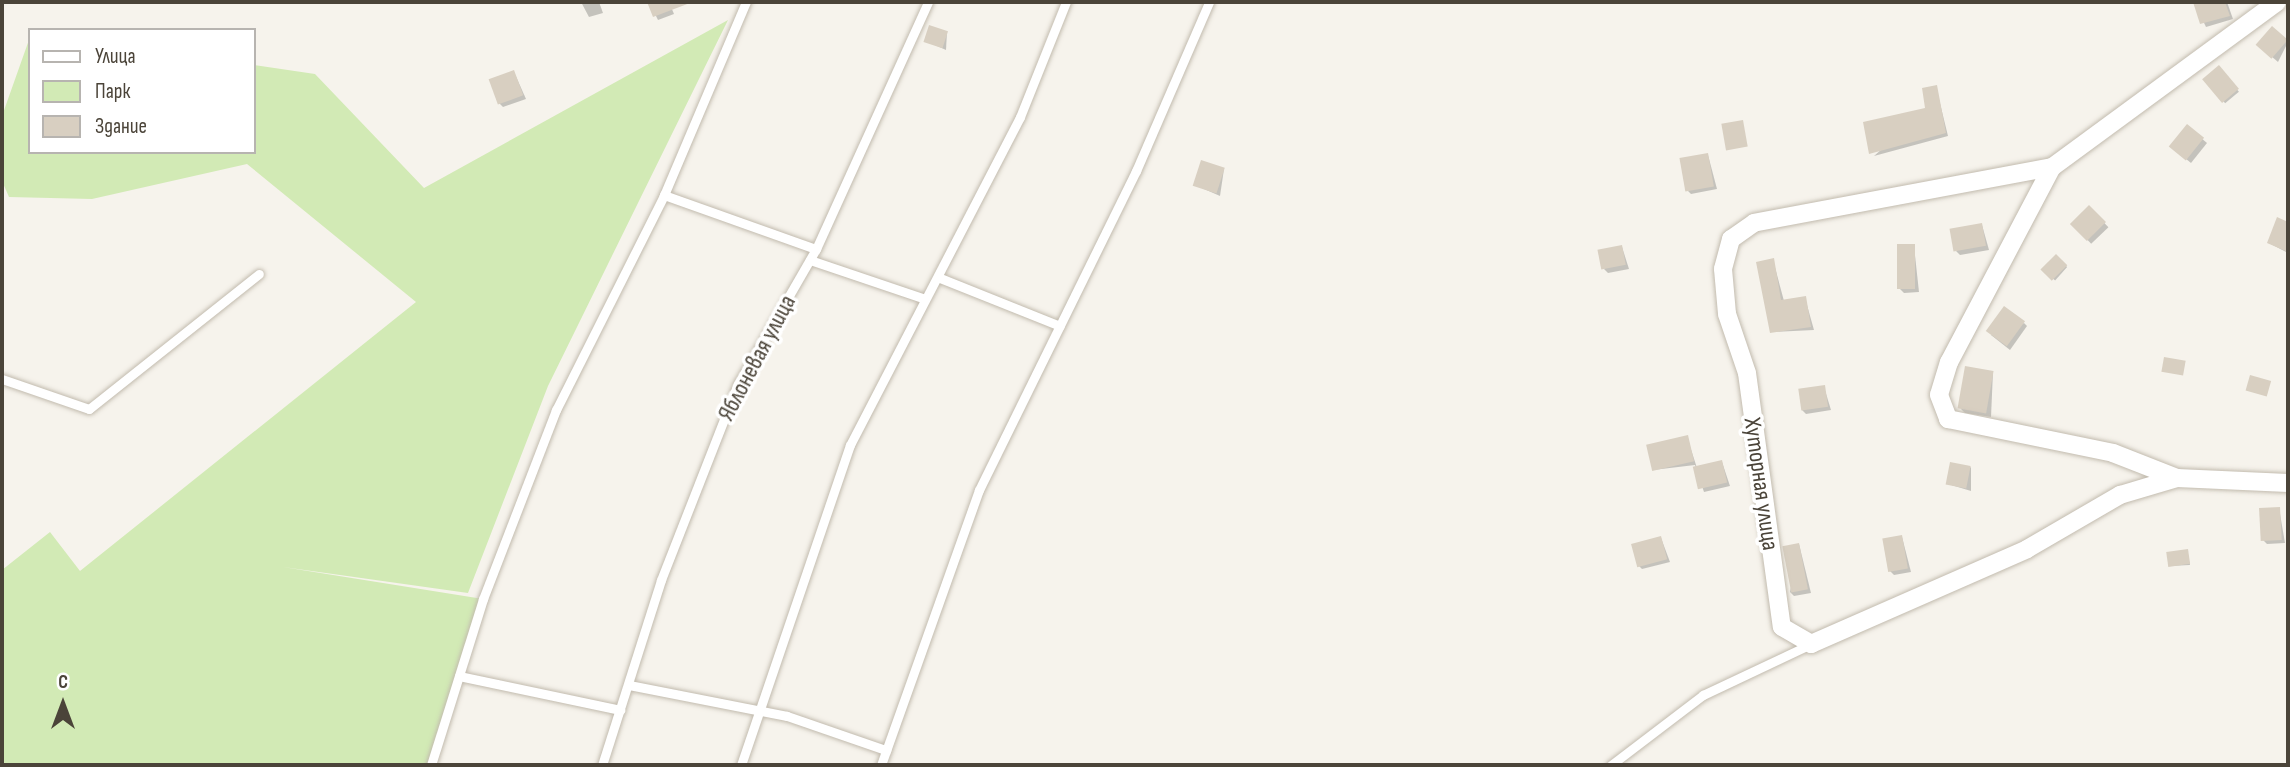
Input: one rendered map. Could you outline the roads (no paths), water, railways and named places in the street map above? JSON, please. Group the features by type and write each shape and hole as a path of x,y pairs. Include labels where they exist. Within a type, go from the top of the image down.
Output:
{"street":[{"path":"2277,2 2052,167 1949,362 1939,395 1948,419 2113,453 2177,478 2288,483"},
{"name":"Хуторная улица","path":"1811,644 1782,627 1747,373 1727,314 1723,269 1731,239 1754,223 2052,167"},
{"path":"1811,644 2027,549 2120,495 2177,478"}],"lane":[{"path":"431,765 459,676 556,410 664,195 746,2"},
{"name":"Яблоневая улица","path":"602,765 661,580 738,384 816,249 928,2"},
{"path":"741,765 756,712 850,446 925,299 940,278 1020,117 1066,2"},
{"path":"881,765 979,491 1060,326 1209,2"},
{"path":"664,195 816,249"},
{"path":"810,260 925,299"},
{"path":"2,379 89,409 260,274"},
{"path":"940,278 1060,326"},
{"path":"1611,765 1703,695 1811,644"},
{"path":"459,676 620,710"},
{"path":"629,685 756,712 886,750"}]}
